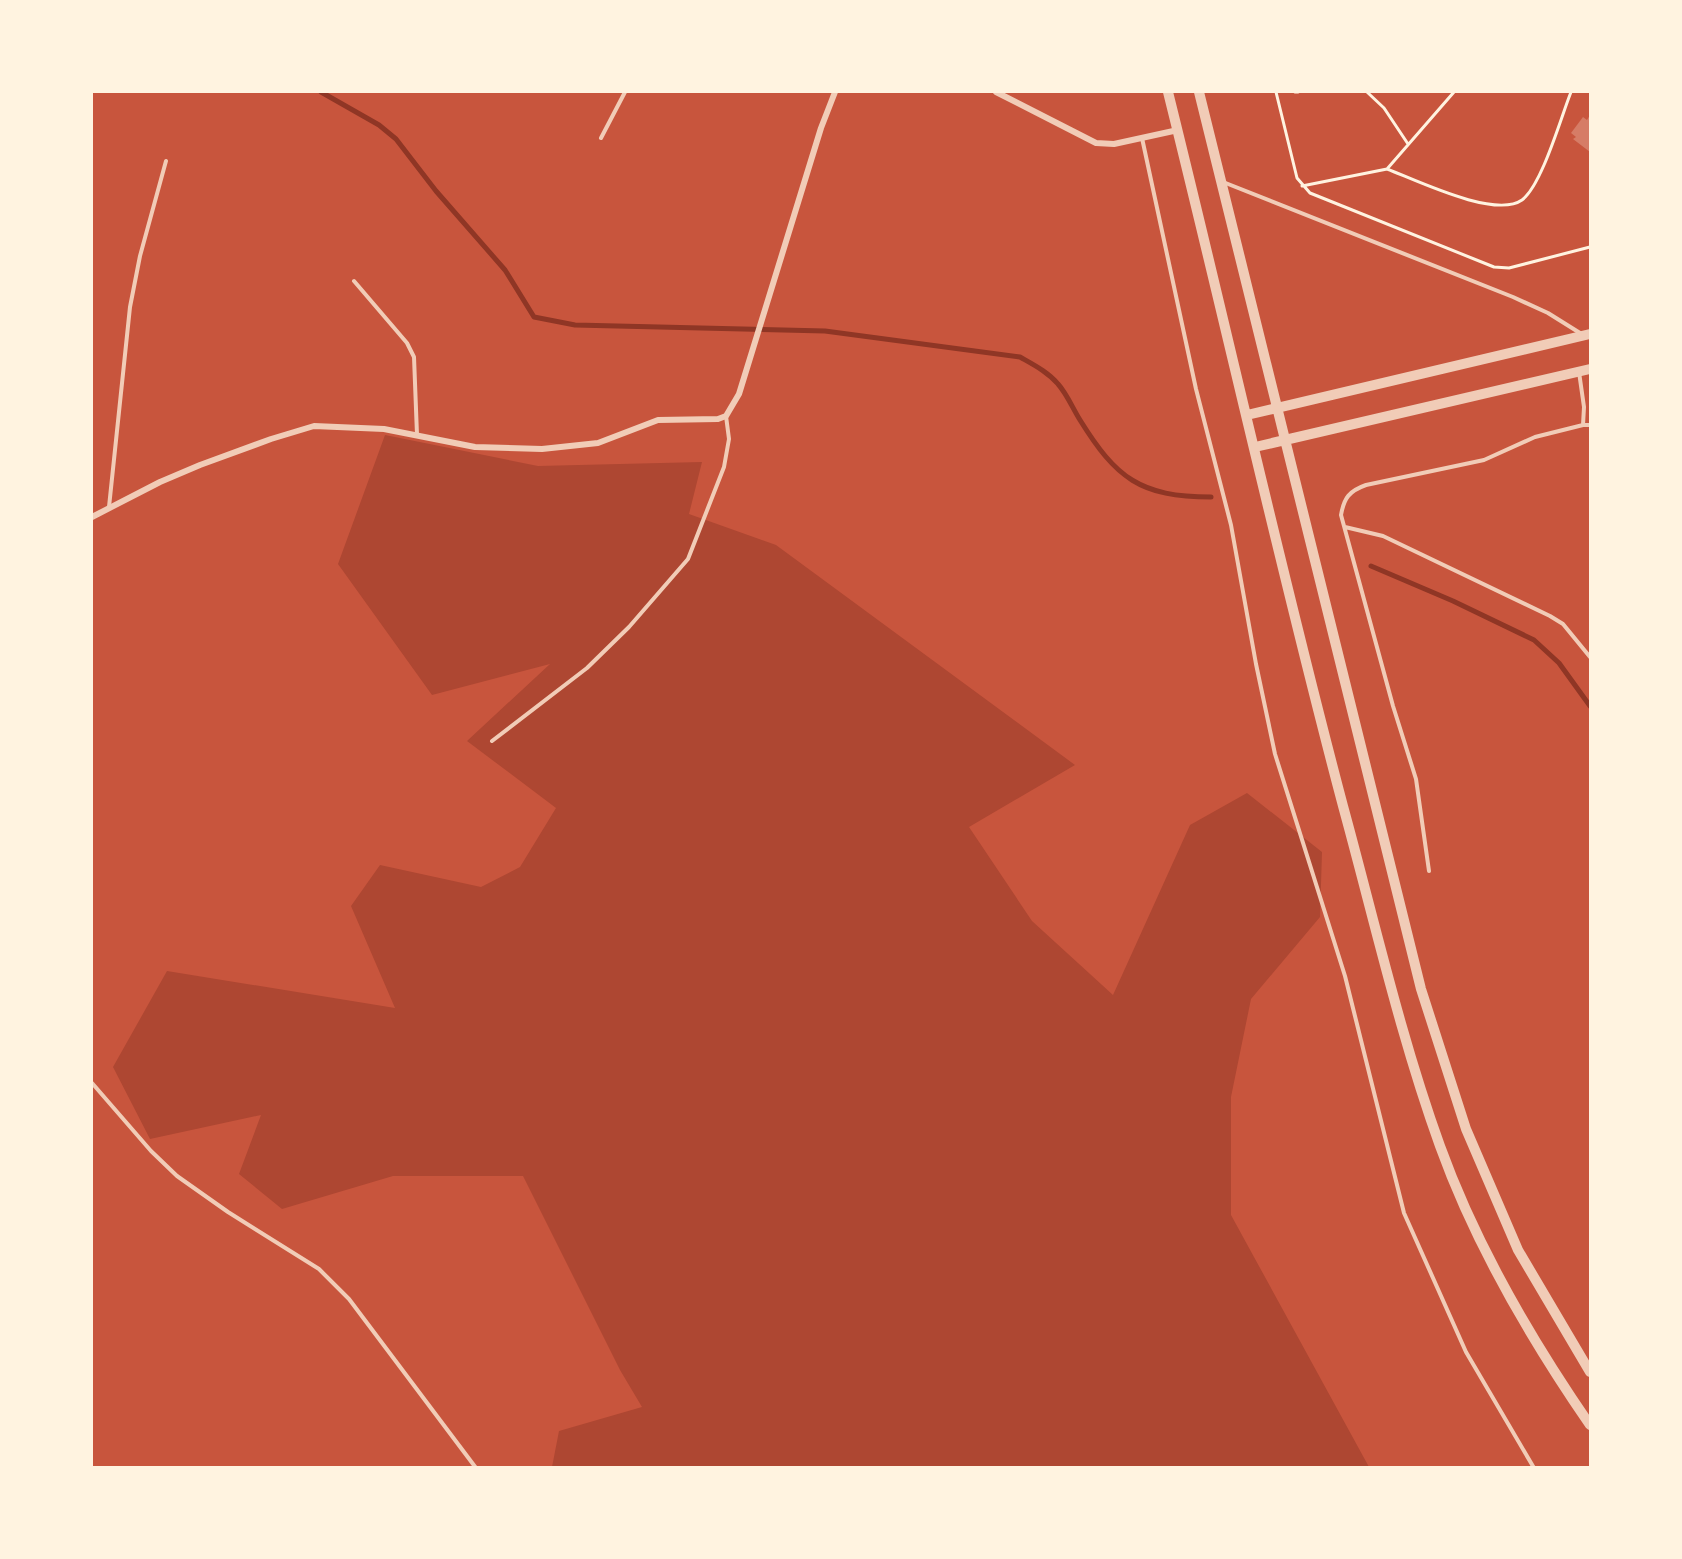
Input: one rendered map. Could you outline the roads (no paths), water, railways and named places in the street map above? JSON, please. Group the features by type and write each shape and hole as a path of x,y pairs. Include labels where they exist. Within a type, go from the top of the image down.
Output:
{"street":[{"path":"92,517 200,465 307,428 332,426 384,429 476,447 568,448 625,435 658,420 718,419 726,416 739,394 835,92"},
{"path":"996,92 1096,143 1114,144 1178,130"},
{"path":"1168,92 1322,725 1411,1058 1440,1148 1478,1237 1533,1338 1590,1425"},
{"path":"1199,92 1421,989 1462,1118 1518,1250 1590,1372"},
{"path":"1247,415 1587,335"},
{"path":"1255,447 1585,370"}],"lane":[{"path":"601,138 625,92"},
{"path":"1142,138 1191,369 1231,525 1275,754 1345,976 1404,1213 1466,1352 1534,1467"},
{"path":"109,507 130,307 140,256 166,161"},
{"path":"1221,181 1513,297 1587,335"},
{"path":"354,281 407,343 414,357 417,435"},
{"path":"1583,425 1585,370"},
{"path":"492,741 587,668 629,627 688,559 723,467 729,439 726,416"},
{"path":"1429,872 1416,779 1393,706 1341,515 1343,502 1352,490 1484,460 1534,437 1590,425"},
{"path":"1344,526 1383,536 1550,616 1563,624 1590,657"},
{"path":"92,1083 151,1151 177,1176 228,1212 319,1269 349,1299 476,1467"}],"waterway":[{"path":"321,92 379,125 396,139 436,191 505,270 534,317 575,325 825,331 1020,357 1045,372 1058,384 1093,440 1119,470 1132,480 1166,493 1211,497"},
{"path":"1371,566 1453,601 1534,640 1559,663 1590,706"}]}
